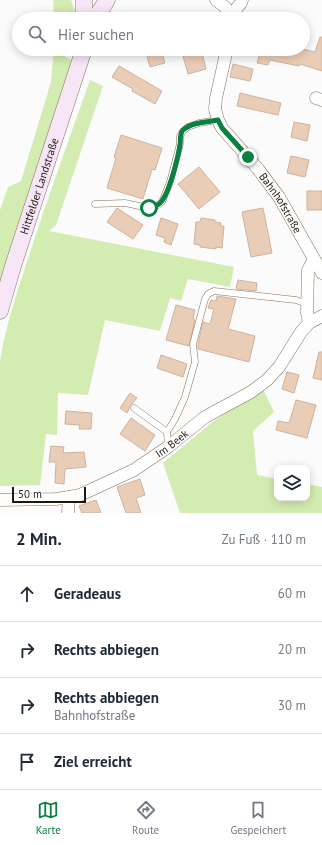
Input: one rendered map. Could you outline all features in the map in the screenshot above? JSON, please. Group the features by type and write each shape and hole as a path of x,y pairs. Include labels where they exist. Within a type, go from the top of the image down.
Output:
{"main road":[{"path":"84,0 84,12"},
{"path":"99,12 107,0"},
{"name":"Hittfelder Landstraße","path":"0,312 15,260 81,56"}],"street":[{"path":"216,0 224,5 228,12"},
{"path":"235,12 242,3 242,0"},
{"name":"Bahnhofstraße","path":"225,56 216,98 215,109 218,120 222,128 280,196 318,256 322,273"},
{"path":"309,323 307,304 308,270 318,256"},
{"name":"Im Beek","path":"0,500 56,499 80,495 134,470 168,447 205,417 251,392 267,380 279,367 309,323 322,316"},
{"path":"68,497 68,513"}],"lane":[{"path":"95,204 114,202 149,208 158,205 162,202 170,182 180,144 180,136 183,131 188,127 199,123 218,120"},
{"path":"168,447 167,432 185,397 195,362 193,344 205,299 208,294 214,291 296,300 307,304"},
{"path":"134,408 167,432"}],"green space":[{"path":"53,0 71,0 76,12 54,12"},
{"path":"53,56 64,56 72,60 0,291 0,210 8,187 21,181 51,82"},
{"path":"90,80 103,86 56,225 49,231 234,267 230,287 188,279 181,301 170,298 160,331 105,320 88,395 58,393 57,435 46,434 40,485 0,486 0,362 5,336 35,237"},
{"path":"263,389 274,412 253,431 257,475 274,478 274,501 310,501 310,485 322,487 322,513 180,513 163,463 215,420"}],"building":[{"path":"320,37 322,37 322,71 300,64 299,66 270,60 268,65 257,63 259,56 310,56 310,51 315,52"},
{"path":"147,56 163,56 165,63 150,67"},
{"path":"183,56 203,56 206,69 188,74"},
{"path":"233,64 253,69 250,81 230,77"},
{"path":"119,66 162,91 155,104 132,91 133,89 112,77"},
{"path":"240,93 281,103 278,115 237,106"},
{"path":"294,122 310,125 307,141 291,137"},
{"path":"121,135 162,148 155,170 152,169 143,199 107,188"},
{"path":"291,156 309,160 305,177 287,173"},
{"path":"199,167 220,192 199,209 178,184"},
{"path":"307,191 322,191 322,210 307,210"},
{"path":"117,208 143,225 133,239 107,222"},
{"path":"263,208 272,253 251,257 242,212"},
{"path":"161,218 178,224 171,245 164,242 165,238 156,235"},
{"path":"201,218 215,220 215,222 221,223 220,226 224,226 222,248 216,247 216,249 200,247 200,245 194,244 196,222 200,222"},
{"path":"238,280 257,283 256,291 236,289"},
{"path":"217,296 236,299 228,329 255,336 249,362 198,349 203,322 210,324 214,309 208,308 211,300 216,301"},
{"path":"176,305 195,310 193,319 195,320 189,346 166,340"},
{"path":"319,352 322,352 322,380 313,378"},
{"path":"161,355 187,364 183,377 157,368"},
{"path":"287,372 299,375 294,393 282,389"},
{"path":"130,393 137,398 130,406 127,413 120,408"},
{"path":"296,400 316,405 307,438 276,430 278,421 289,423"},
{"path":"66,411 92,413 91,429 79,429 80,425 65,424"},
{"path":"131,418 155,435 145,451 120,434"},
{"path":"51,446 64,447 63,453 84,452 86,467 65,469 64,484 55,483 56,462 49,462"},
{"path":"140,479 145,495 136,498 141,513 126,513 117,487"},
{"path":"96,500 101,513 82,513 79,506"}],"route":[{"path":"149,208 162,202 170,182 180,144 180,136 188,127 199,123 218,120 222,128 248,157"}]}
